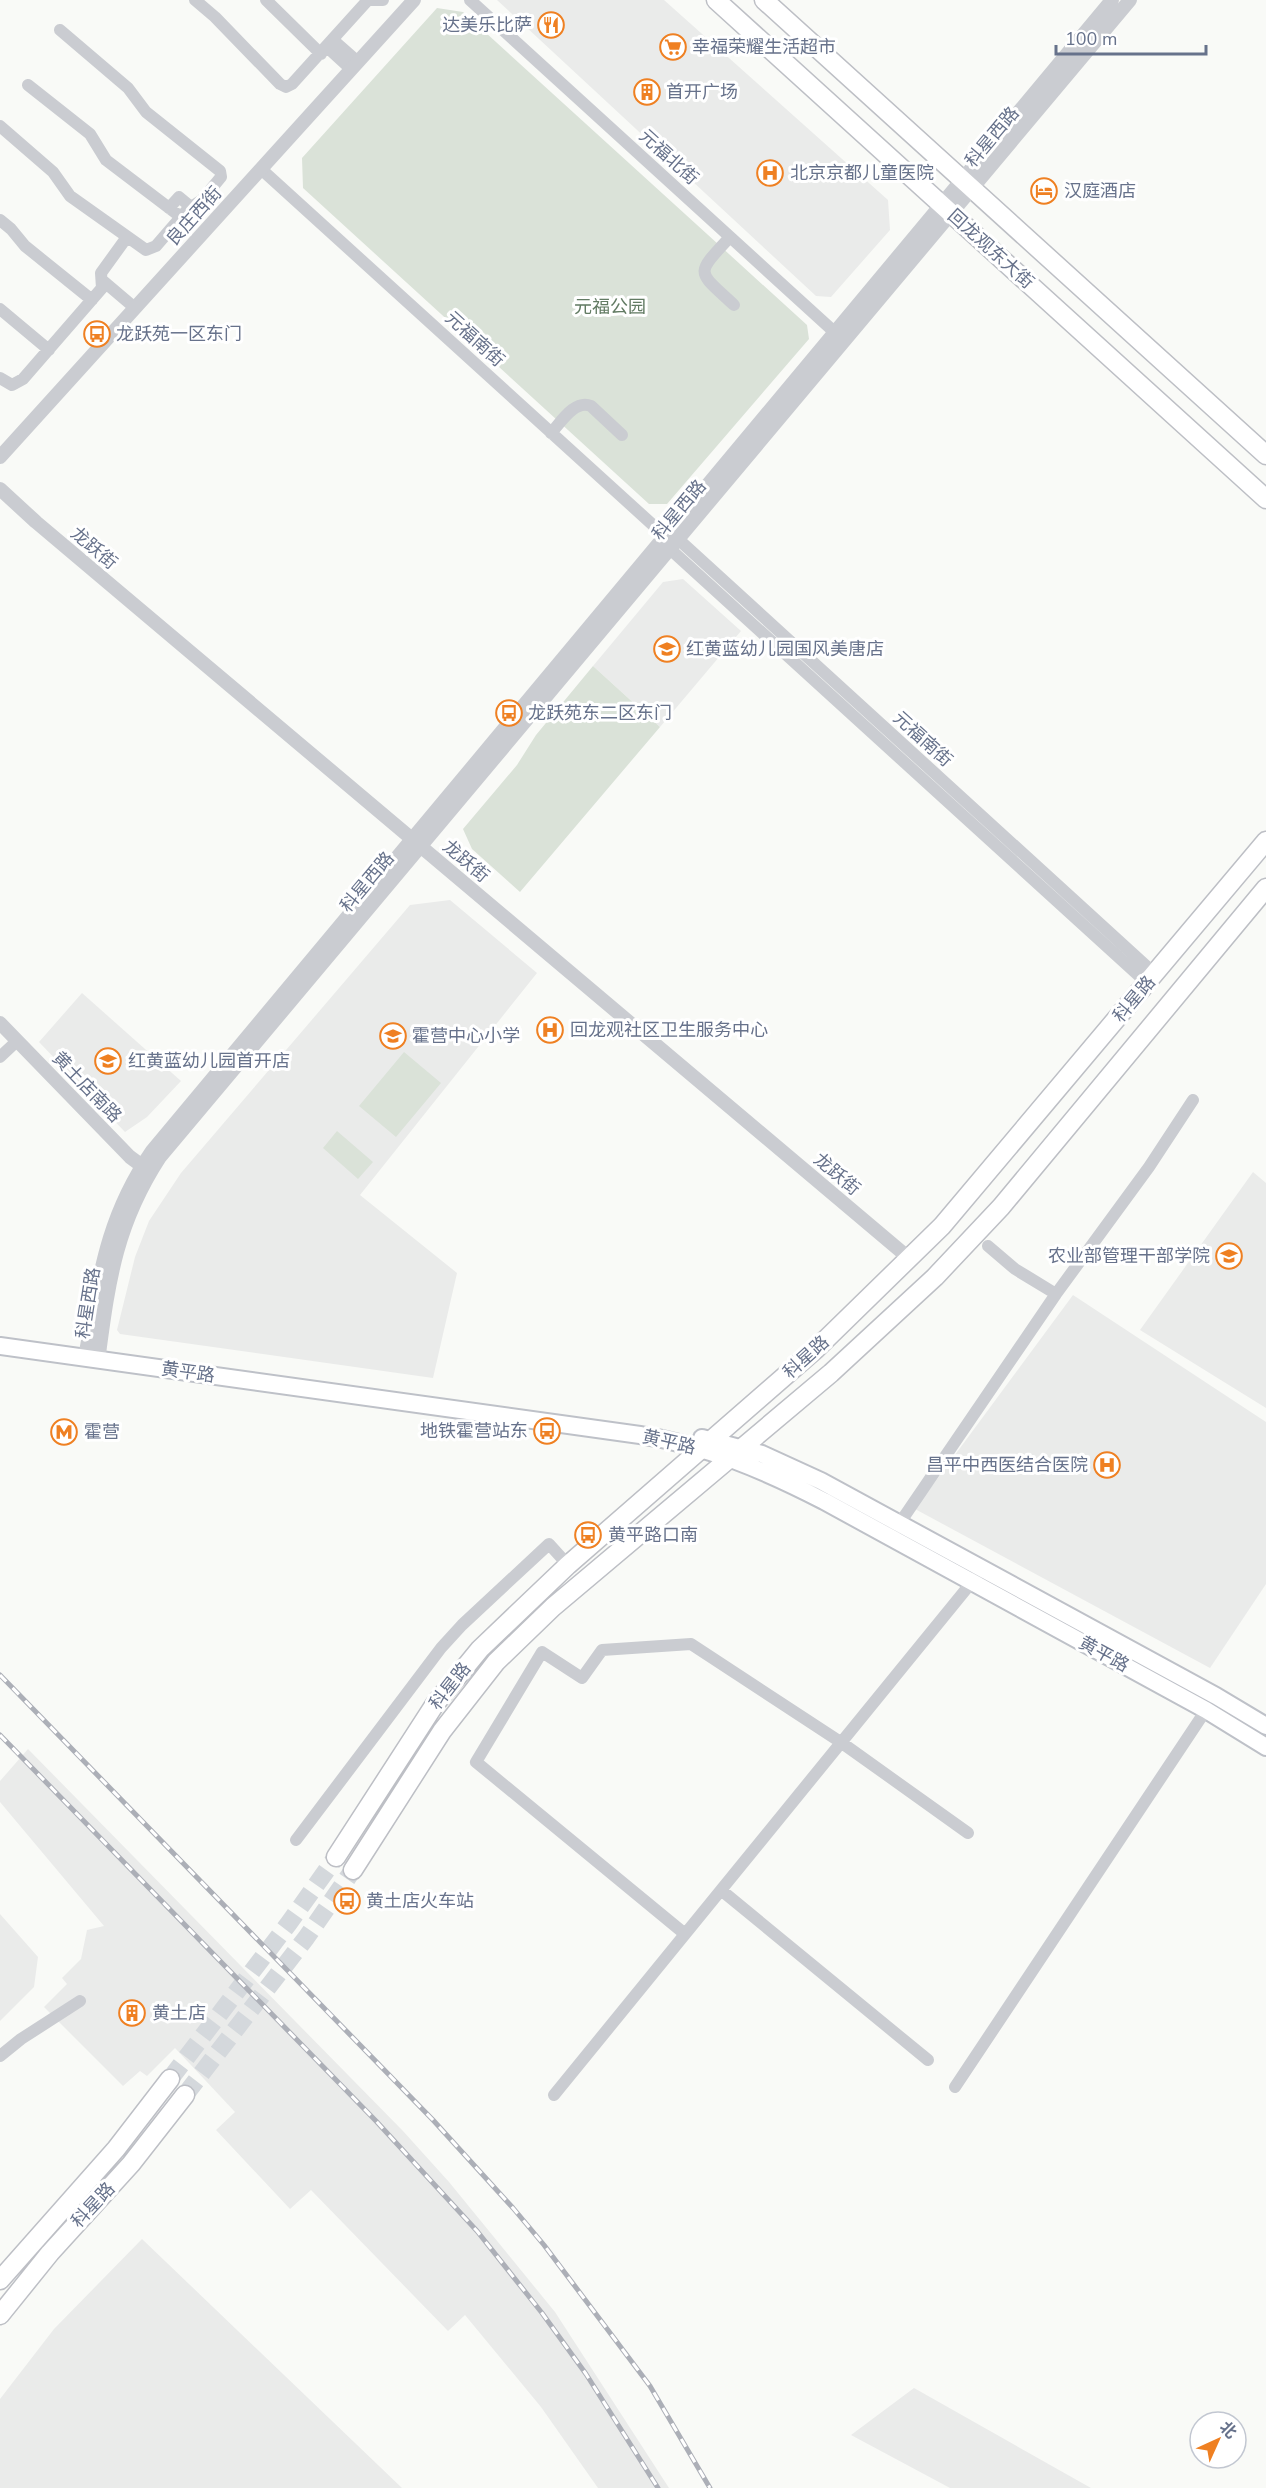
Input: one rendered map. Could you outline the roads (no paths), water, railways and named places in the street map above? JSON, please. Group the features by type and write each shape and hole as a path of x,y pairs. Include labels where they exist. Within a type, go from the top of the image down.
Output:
{"main road":[{"name":"回龙观东大街","path":"716,0 1266,499"},
{"name":"回龙观东大街","path":"764,0 1266,455"},
{"name":"科星路","path":"336,1857 425,1719 458,1675 505,1623 568,1565 816,1349 910,1259 977,1187 1266,841"},
{"name":"科星路","path":"353,1869 447,1724 496,1662 553,1607 864,1344 966,1245 1266,888"},
{"name":"黄平路","path":"0,1340 707,1444 803,1472 900,1523 978,1574 1206,1710 1264,1741"},
{"name":"黄平路","path":"0,1346 92,1355"},
{"name":"黄平路","path":"736,1453 890,1537 978,1574 1216,1696 1266,1726"},
{"name":"科星路","path":"0,2280 110,2157 170,2079"},
{"name":"科星路","path":"0,2315 39,2266 131,2164 185,2095"}],"street":[{"path":"195,0 215,17 284,87 292,84 368,0 383,0"},
{"path":"266,0 355,66"},
{"name":"良庄西街","path":"0,457 414,0"},
{"name":"元福北街","path":"470,0 840,337"},
{"name":"科星西路","path":"967,184 1112,0"},
{"name":"科星西路","path":"92,1355 100,1269 124,1196 146,1169 166,1150 416,843 671,542 967,184 1130,0"},
{"path":"0,126 53,172 70,196 143,249 151,249 191,207 202,200 220,179 221,172 146,112 129,88 60,30"},
{"path":"28,85 90,134 106,160 181,217"},
{"name":"元福南街","path":"261,169 1151,978"},
{"path":"169,208 179,197 191,207"},
{"path":"0,220 14,232 24,246 92,300"},
{"path":"0,378 12,385 18,383 48,350 92,300 102,284 102,271 127,237"},
{"path":"730,237 706,263 704,271 707,279 734,305"},
{"path":"102,284 133,310"},
{"path":"0,309 48,350"},
{"path":"551,433 575,407 586,404 622,435"},
{"name":"龙跃街","path":"0,489 36,522 910,1259"},
{"name":"黄土店南路","path":"0,1023 130,1157 146,1169"},
{"path":"0,1057 17,1041"},
{"path":"890,1537 1056,1294 1149,1167 1193,1100"},
{"path":"988,1246 1016,1269 1056,1294"},
{"path":"296,1840 417,1679 462,1625 549,1544 568,1565"},
{"path":"554,2095 978,1574"},
{"path":"685,1934 476,1762 542,1652 582,1678 602,1650 692,1644 842,1743 969,1833"},
{"path":"955,2087 1206,1710"},
{"path":"721,1890 928,2060"},
{"path":"0,2056 21,2039 80,2001"}],"tunnel":[{"path":"170,2079 289,1923 336,1857"},
{"path":"185,2095 306,1938 353,1870"}],"railway":[{"path":"0,1675 433,2120 513,2208 544,2245 650,2386 710,2488"},
{"path":"0,1735 376,2121 477,2231 542,2313 586,2374 658,2488"}],"place":[{"name":"达美乐比萨","path":"551,25"},
{"name":"幸福荣耀生活超市","path":"673,47"},
{"name":"首开广场","path":"647,92"},
{"name":"北京京都儿童医院","path":"770,173"},
{"name":"汉庭酒店","path":"1044,191"},
{"name":"龙跃苑一区东门","path":"97,334"},
{"name":"红黄蓝幼儿园国风美唐店","path":"667,649"},
{"name":"龙跃苑东二区东门","path":"509,713"},
{"name":"回龙观社区卫生服务中心","path":"550,1030"},
{"name":"霍营中心小学","path":"393,1036"},
{"name":"红黄蓝幼儿园首开店","path":"108,1061"},
{"name":"农业部管理干部学院","path":"1229,1256"},
{"name":"地铁霍营站东","path":"547,1431"},
{"name":"霍营","path":"64,1432"},
{"name":"昌平中西医结合医院","path":"1107,1465"},
{"name":"黄平路口南","path":"588,1535"},
{"name":"黄土店火车站","path":"347,1901"},
{"name":"黄土店","path":"132,2013"}],"park label":[{"name":"元福公园","path":"610,307"}]}
